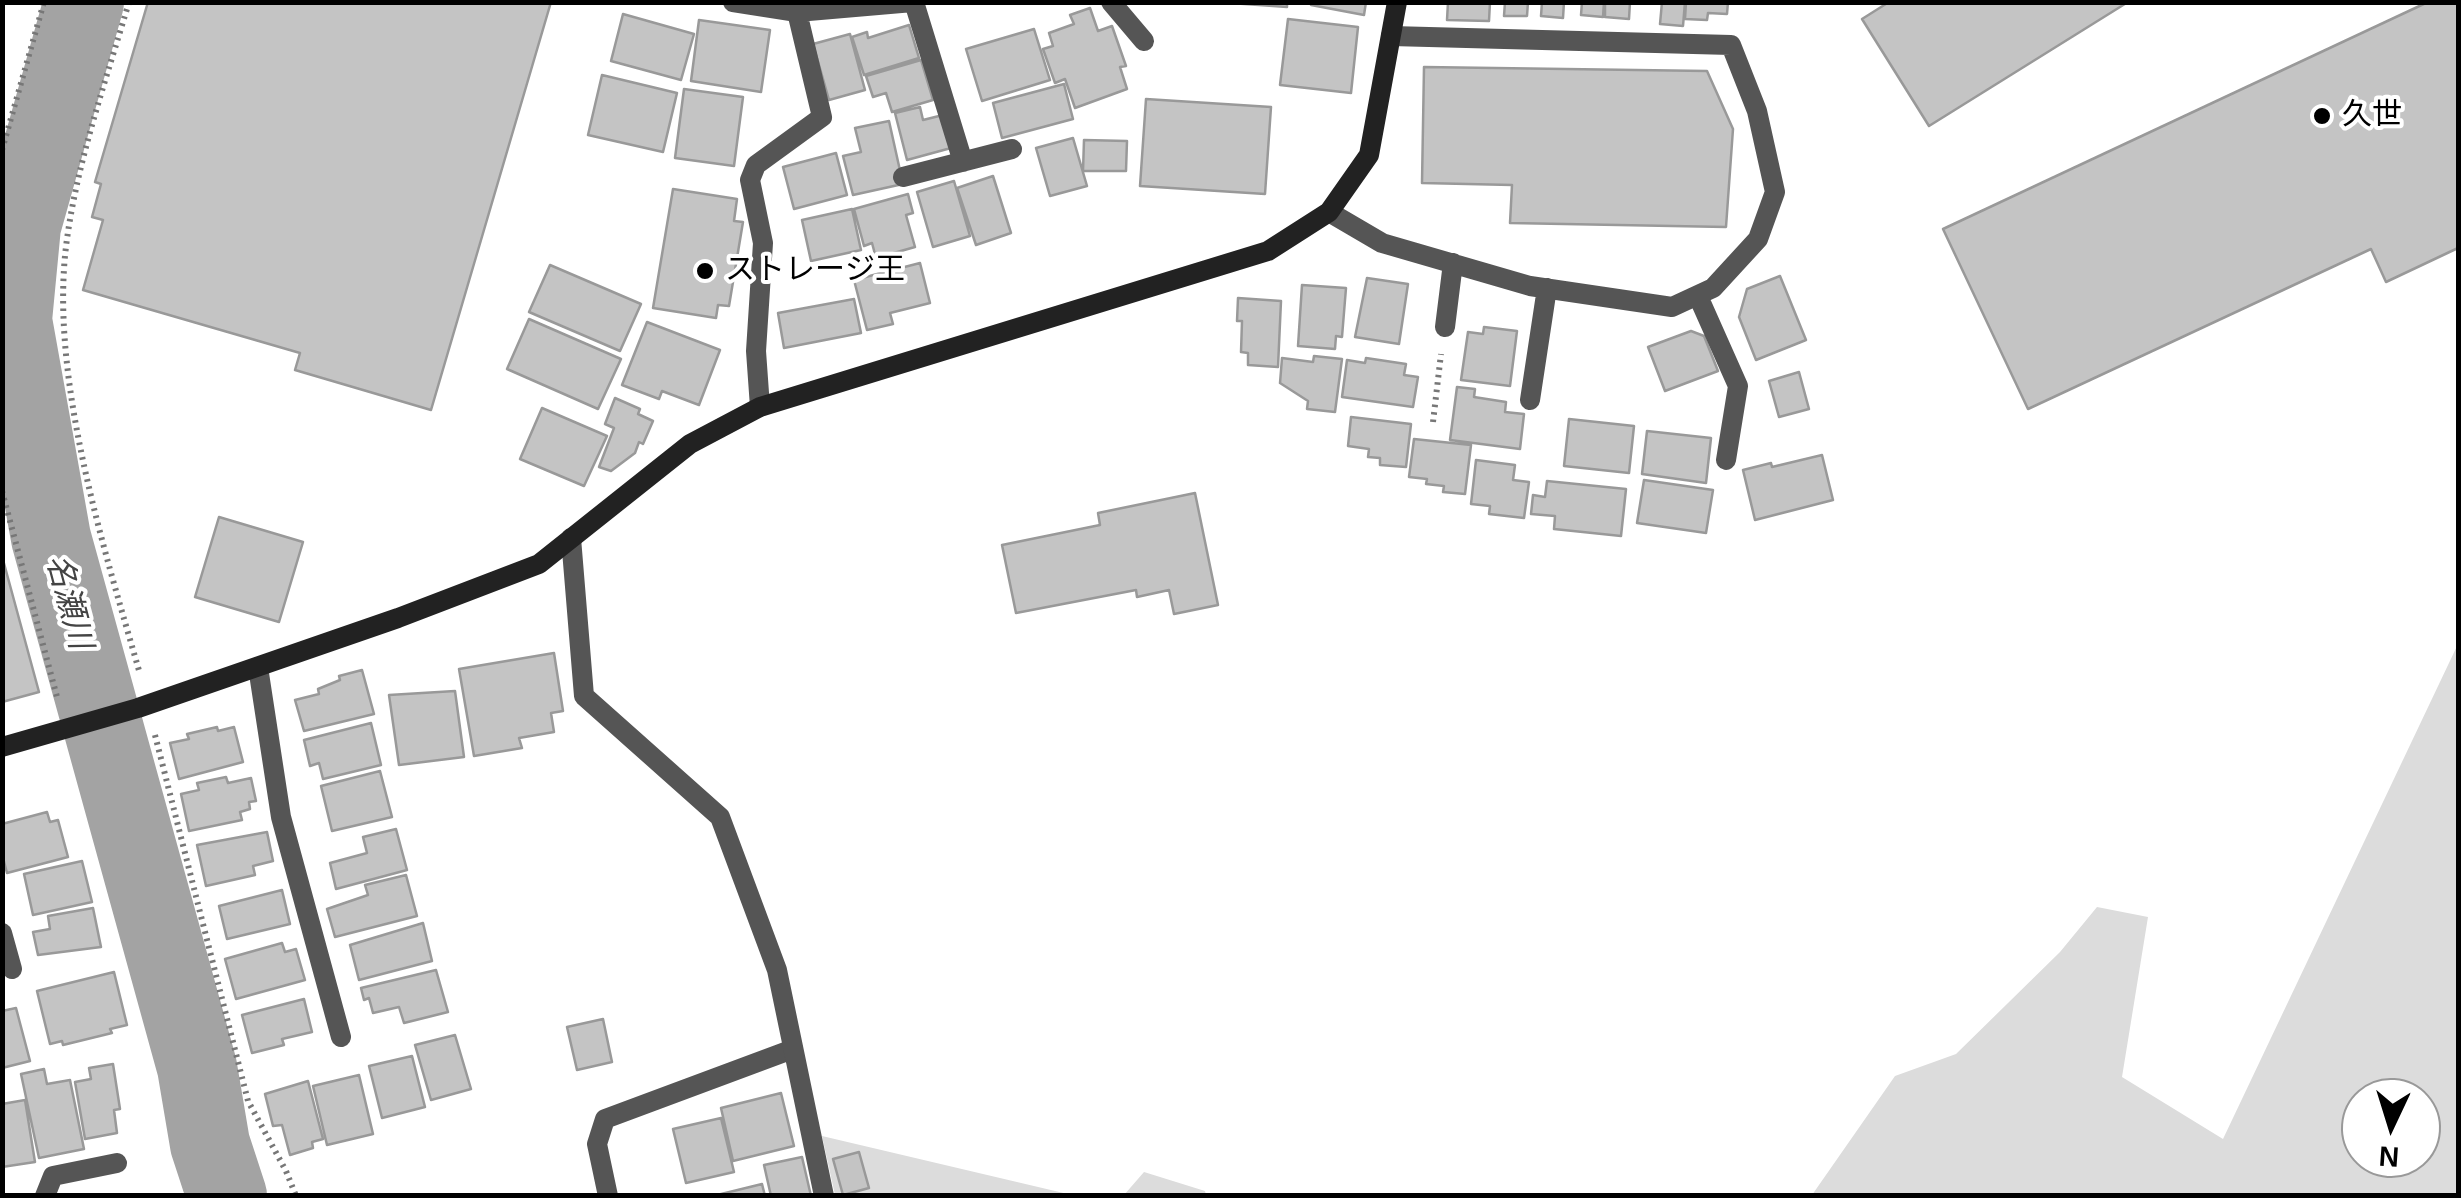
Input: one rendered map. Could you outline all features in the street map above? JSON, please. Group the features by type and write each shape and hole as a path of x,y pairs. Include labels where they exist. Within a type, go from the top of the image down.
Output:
{"street":[{"path":"733,2 795,8 914,2 963,162"},
{"path":"1111,2 1144,41"},
{"path":"2,747 144,706 398,618 539,564 690,444 760,407 1268,251 1329,212 1369,154 1397,2"},
{"path":"760,407 756,352 763,243 750,180 756,165 822,117 795,8"},
{"path":"1329,212 1382,243 1530,286 1672,308 1713,288 1758,239 1775,192 1757,111 1732,45 1391,36"},
{"path":"903,177 1012,149"},
{"path":"1444,327 1453,263"},
{"path":"1530,400 1547,288"},
{"path":"1698,296 1738,386 1726,460"},
{"path":"571,538 584,696 720,817 777,970 824,1196"},
{"path":"258,666 281,817 341,1037"},
{"path":"2,932 12,969"},
{"path":"608,1196 597,1144 605,1119 793,1049"},
{"path":"45,1196 52,1176 117,1163"}],"path":[{"path":"2,150 44,2"},
{"path":"129,2 78,179 66,242 64,302 77,432 248,1101 296,1196"},
{"path":"1433,422 1444,327"},
{"path":"2,491 66,730"}],"shaded area":[{"path":"2458,644 2458,1195 1812,1195 1895,1076 1956,1054 2060,952 2097,907 2148,917 2122,1077 2223,1139"},
{"path":"822,1136 1072,1195 835,1195"},
{"path":"1144,1172 1205,1191 1206,1195 1124,1195"}],"building":[{"path":"148,2 551,2 431,410 295,370 300,353 83,290 103,220 92,217 101,184 95,182"},
{"path":"1216,2 1287,2 1287,7"},
{"path":"1311,2 1366,2 1364,15"},
{"path":"1448,2 1490,2 1489,21 1447,20"},
{"path":"1505,2 1528,2 1527,16 1504,16"},
{"path":"1542,2 1564,2 1563,18 1541,16"},
{"path":"1582,2 1604,2 1603,17 1581,15"},
{"path":"1605,2 1630,2 1629,19 1605,17"},
{"path":"1662,2 1685,2 1683,26 1660,24"},
{"path":"1686,2 1728,2 1727,14 1708,13 1707,20 1685,19"},
{"path":"1889,2 2128,2 1929,126 1862,19"},
{"name":"久世","path":"2428,2 2458,2 2458,248 2386,282 2371,249 2028,409 1943,229"},
{"path":"1090,8 1098,31 1112,26 1126,66 1120,67 1127,89 1075,108 1065,79 1055,83 1043,49 1053,46 1049,33 1074,24 1070,15"},
{"path":"623,14 694,34 681,80 611,61"},
{"path":"1288,19 1358,27 1351,93 1280,85"},
{"path":"699,20 770,30 761,92 691,81"},
{"path":"909,25 919,58 864,75 852,37 867,32 868,38"},
{"path":"1034,29 1050,80 982,101 966,49"},
{"path":"850,34 865,90 829,100 813,44"},
{"path":"921,60 933,100 892,112 886,93 873,97 866,76"},
{"path":"1424,67 1707,71 1733,129 1726,227 1510,223 1512,185 1422,183"},
{"path":"602,75 677,93 663,152 588,135"},
{"path":"1064,84 1073,119 1002,138 993,103"},
{"path":"684,89 743,97 734,166 675,158"},
{"path":"1146,99 1271,107 1265,194 1140,186"},
{"path":"920,107 923,120 943,115 951,148 907,160 895,113"},
{"path":"889,121 903,184 853,195 843,156 861,152 855,128"},
{"path":"1073,138 1087,186 1050,196 1036,148"},
{"path":"1084,140 1127,141 1126,171 1083,171"},
{"path":"836,153 847,195 794,209 783,167"},
{"path":"993,176 1011,233 976,245 957,188"},
{"path":"954,181 970,236 933,247 917,192"},
{"path":"673,189 737,199 734,221 743,222 729,306 718,305 716,318 653,308"},
{"path":"908,194 913,213 906,215 915,247 876,258 872,243 864,246 854,209"},
{"path":"852,209 861,250 811,261 802,220"},
{"path":"920,263 930,303 890,313 893,324 867,330 854,280"},
{"path":"550,265 641,304 620,351 529,312"},
{"path":"1780,276 1806,340 1756,360 1739,317 1747,289"},
{"path":"1367,278 1408,284 1399,344 1355,337"},
{"path":"1302,285 1346,288 1342,337 1336,336 1335,349 1298,346"},
{"path":"1238,298 1281,301 1278,367 1248,365 1248,353 1241,352"},
{"path":"854,299 861,333 784,348 778,313"},
{"path":"529,319 621,359 598,409 507,369"},
{"path":"647,322 720,350 699,405 662,391 659,399 622,385"},
{"path":"1484,327 1517,331 1510,386 1461,380 1468,332 1483,334"},
{"path":"1691,331 1704,336 1718,371 1665,391 1648,347"},
{"path":"1314,356 1342,359 1335,412 1307,409 1308,401 1280,383 1282,358 1313,362"},
{"path":"1366,358 1406,364 1404,375 1418,377 1413,407 1342,397 1347,360 1365,363"},
{"path":"1799,372 1809,409 1779,417 1769,381"},
{"path":"1457,387 1475,389 1474,397 1506,402 1505,412 1524,414 1520,449 1450,440"},
{"path":"615,398 640,409 638,414 653,421 643,444 639,442 635,453 611,471 599,467 614,428 605,424"},
{"path":"542,408 607,436 584,486 520,459"},
{"path":"1351,417 1411,424 1406,467 1380,465 1380,458 1368,457 1369,449 1348,446"},
{"path":"1569,419 1634,426 1629,473 1564,466"},
{"path":"1647,431 1711,438 1706,483 1642,474"},
{"path":"1414,439 1471,445 1465,494 1443,492 1444,486 1409,477"},
{"path":"1822,455 1833,500 1755,520 1743,470"},
{"path":"1476,460 1515,465 1513,480 1529,482 1524,518 1489,514 1490,506 1471,504"},
{"path":"1644,480 1713,490 1706,533 1637,523"},
{"path":"1547,481 1626,489 1621,536 1554,529 1555,516 1531,514 1533,495 1545,497"},
{"path":"1195,493 1218,605 1174,614 1169,590 1137,597 1136,590 1016,613 1002,545 1100,525 1098,513"},
{"path":"219,517 303,542 279,622 195,597"},
{"path":"2,556 39,692 2,702"},
{"path":"554,653 563,711 551,713 554,732 519,738 522,748 474,756 459,669"},
{"path":"362,670 374,714 304,731 295,700 319,694 318,689 340,680 339,676"},
{"path":"455,691 464,757 399,765 389,695"},
{"path":"371,723 381,765 323,779 319,763 310,766 304,740"},
{"path":"217,727 218,731 234,727 243,762 179,779 170,743 189,739 187,734"},
{"path":"380,771 392,817 332,831 321,786"},
{"path":"226,777 228,783 251,778 256,801 249,802 250,809 240,812 242,820 189,831 181,794 199,790 197,783"},
{"path":"47,812 50,822 58,820 68,857 7,873 2,854 2,824"},
{"path":"396,829 407,870 336,889 330,863 367,853 363,837"},
{"path":"267,832 273,861 253,866 255,875 206,886 197,845"},
{"path":"82,861 92,902 33,915 24,874"},
{"path":"406,875 417,916 335,937 327,909 368,895 365,885"},
{"path":"282,890 290,924 227,939 219,906"},
{"path":"93,908 101,947 38,955 33,932 50,929 48,916"},
{"path":"423,923 432,961 359,980 350,945"},
{"path":"282,943 285,952 296,949 305,980 236,999 225,959"},
{"path":"436,970 448,1012 404,1023 399,1007 373,1013 369,998 364,1000 361,988"},
{"path":"114,972 127,1025 110,1029 112,1033 63,1045 62,1041 50,1044 37,991"},
{"path":"304,999 312,1032 282,1039 284,1045 252,1053 242,1015"},
{"path":"16,1008 30,1061 2,1068 2,1011"},
{"path":"603,1019 612,1062 577,1070 567,1027"},
{"path":"455,1035 471,1089 431,1100 415,1045"},
{"path":"412,1056 425,1107 382,1118 369,1066"},
{"path":"113,1064 120,1109 114,1110 117,1133 85,1139 75,1082 91,1079 89,1068"},
{"path":"44,1069 47,1084 70,1080 84,1149 39,1158 21,1074"},
{"path":"359,1075 373,1134 327,1145 313,1086"},
{"path":"308,1081 323,1139 312,1142 313,1148 290,1155 282,1125 273,1126 265,1094"},
{"path":"781,1093 794,1146 733,1161 721,1108"},
{"path":"25,1100 35,1162 2,1167 2,1104"},
{"path":"721,1118 734,1172 686,1183 673,1129"},
{"path":"859,1152 869,1188 843,1195 833,1159"},
{"path":"802,1157 811,1196 771,1196 764,1165"},
{"path":"762,1184 765,1196 713,1196"}],"waterway":[{"name":"名瀬川","path":"84,2 21,226 12,320 51,538 197,1067 210,1144 227,1196"}],"place":[{"name":"久世","path":"2322,116"},
{"name":"ストレージ王","path":"705,271"}]}
